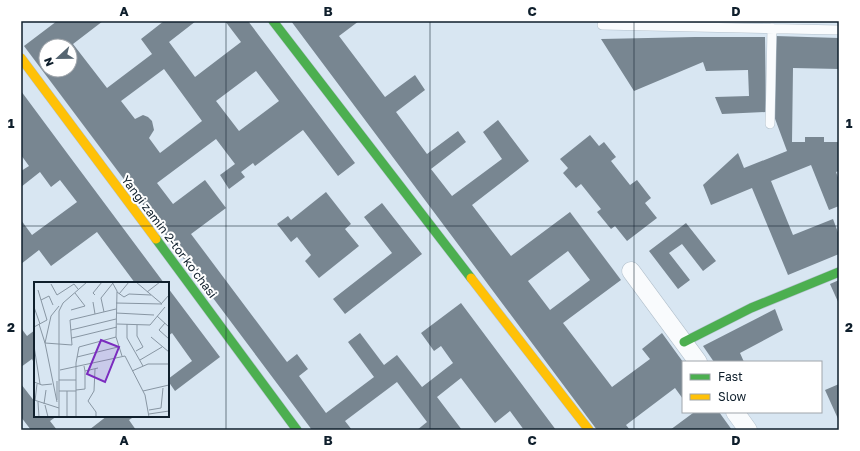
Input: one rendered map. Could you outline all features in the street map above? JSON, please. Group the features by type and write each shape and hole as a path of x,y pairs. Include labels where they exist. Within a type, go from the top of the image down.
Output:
{"street":[{"path":"273,21 589,430"},
{"name":"Yangi zamin 2-tor koʻchasi","path":"21,58 297,430"},
{"path":"631,271 697,361"},
{"path":"684,342 751,308 839,272"},
{"path":"736,413 748,430"}],"lane":[{"path":"602,26 839,30"},
{"path":"770,124 772,28"}],"building":[{"path":"57,21 103,21 78,40 78,38 38,38 38,65 24,46"},
{"path":"164,21 196,21 169,42 195,77 241,42 225,21 248,21 355,163 338,176 303,130 255,166 253,163 241,172 245,177 229,189 220,175 235,164 216,139 157,183 173,204 205,180 226,208 191,234 287,362 297,354 308,369 299,376 326,413 374,377 348,342 360,333 384,365 397,355 422,387 453,363 441,346 434,351 421,333 461,303 556,430 524,430 510,411 495,423 461,378 437,397 462,430 417,430 427,422 397,382 345,421 352,430 312,430 48,78 78,78 78,50 107,88 152,54 141,39","holes":["164,69 202,121 160,153 149,138 154,130 152,121 143,115 135,119 121,101","256,71 279,101 239,131 216,101"]},
{"path":"291,21 359,21 339,36 385,97 415,75 425,90 396,112 427,154 458,131 466,142 431,169 452,196 502,159 483,132 498,120 529,161 472,205 511,256 570,212 621,280 563,323 612,387 650,359 642,349 662,333 682,361 682,398 675,388 626,425 630,430 597,430","holes":["568,251 590,280 550,310 528,281"]},
{"path":"775,36 839,38 839,69 793,68 792,142 805,142 805,137 824,137 824,142 839,142 839,171 836,172 839,180 839,206 829,210 811,165 771,181 793,235 833,219 839,235 839,254 788,275 752,188 711,205 703,185 738,153 744,168 787,151 774,116"},
{"path":"765,37 766,112 722,114 715,97 749,96 748,70 706,71 703,62 634,91 601,39"},
{"path":"21,91 163,282 134,282 97,232 51,266 39,250 21,264 21,220 32,235 77,202 60,180 51,187 40,172 21,187 21,171 29,166 21,155"},
{"path":"590,135 599,146 604,142 616,157 611,161 630,185 637,180 651,198 645,203 657,218 627,241 615,226 611,229 597,212 601,209 581,184 576,188 563,173 568,168 560,159"},
{"path":"326,192 351,224 345,229 359,246 319,278 305,261 311,255 297,237 291,242 277,224 288,216 291,220"},
{"path":"382,203 422,254 345,314 333,299 392,253 364,217"},
{"path":"686,223 716,261 703,271 682,244 669,253 690,280 678,289 649,251"},
{"path":"839,280 839,304 830,284"},
{"path":"169,289 220,357 175,391 169,382 169,378 192,361 172,333 169,335"},
{"path":"775,309 783,330 740,353 744,361 713,361 703,346"},
{"path":"21,328 27,336 34,331 34,360 33,361 32,359 21,367"},
{"path":"21,384 34,401 34,417 56,417 50,421 57,430 31,430 21,417"},
{"path":"839,384 839,421 825,390"},
{"path":"693,413 720,413 732,430 670,430"},
{"path":"106,417 131,417 132,418 129,420 136,430 89,430"}],"traffic: fast":[{"path":"273,21 471,278"},
{"path":"156,239 297,430"},
{"path":"684,342 751,308 839,272"}],"traffic: slow":[{"path":"21,58 156,239"},
{"path":"471,278 589,430"}]}
